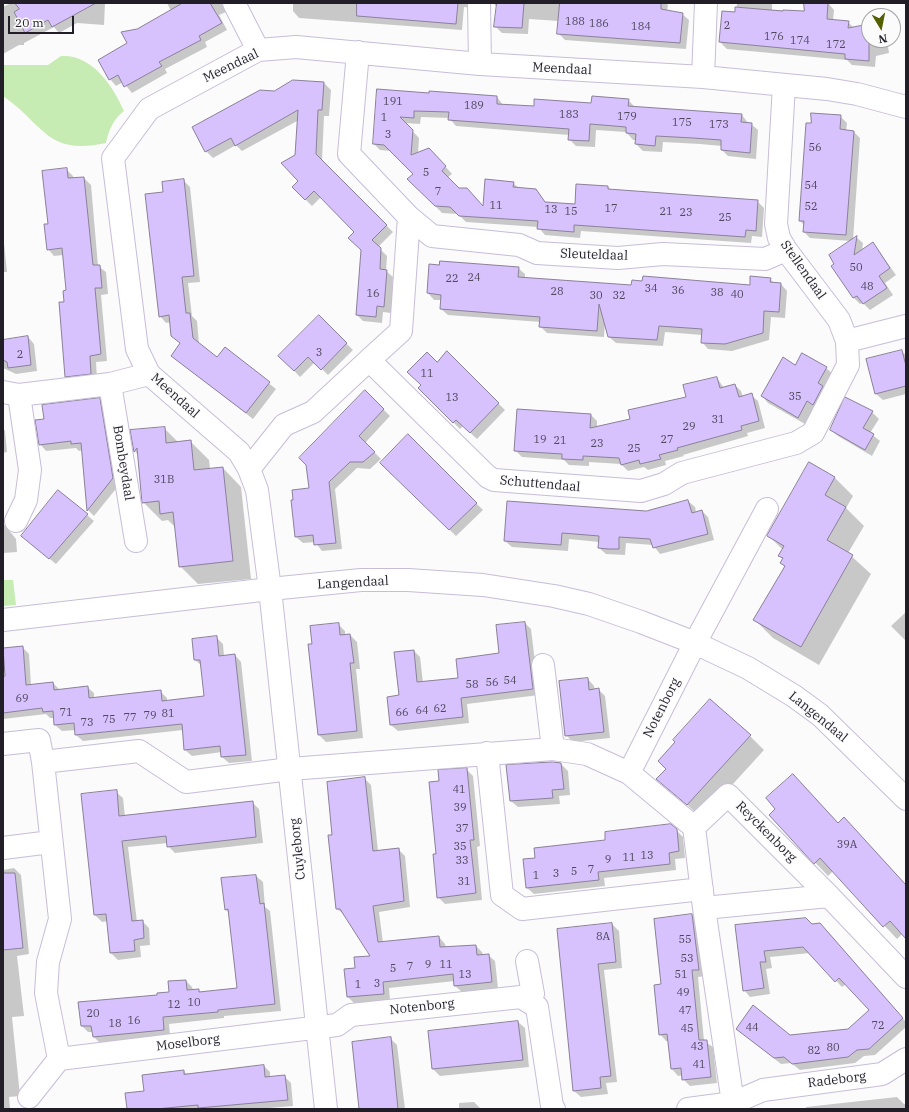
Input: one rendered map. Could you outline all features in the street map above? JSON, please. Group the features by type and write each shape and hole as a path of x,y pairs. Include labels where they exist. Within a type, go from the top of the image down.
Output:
{"street":[{"path":"234,3 258,50"},
{"path":"478,3 480,64"},
{"path":"703,77 706,3"},
{"name":"Meendaal","path":"270,589 257,490 249,469 239,452 149,374 138,349 113,158 149,108 258,50 296,47 480,64 703,77 857,94 906,107"},
{"name":"Sleuteldaal","path":"358,52 349,154 409,217 432,236 519,245 537,253 618,258 663,254 765,259 786,250"},
{"name":"Stellendaal","path":"784,86 776,224 780,238 786,250 839,320 847,341"},
{"path":"249,469 284,425 313,412 401,331 409,217"},
{"path":"847,341 906,326"},
{"name":"Schuttendaal","path":"369,360 488,477 494,480 641,491 664,484 682,473 796,444 813,433 848,365 847,341"},
{"path":"16,521 26,500 30,470 11,393 110,384 149,374"},
{"name":"Bombeydaal","path":"110,384 136,541"},
{"path":"695,643 767,509"},
{"name":"Langendaal","path":"3,620 361,580 408,580 483,585 548,595 589,604 695,643 748,668 794,696 826,720 906,799"},
{"name":"Cuyleborg","path":"270,589 326,1109"},
{"name":"Notenborg","path":"628,774 695,643"},
{"path":"543,665 553,749"},
{"path":"3,744 39,740 43,762 60,919 48,962 46,992 59,1059 29,1097"},
{"path":"43,762 139,751 186,782 290,769 553,749 587,754 628,774 694,827 733,1103"},
{"path":"487,753 502,895 522,909 703,899 829,896"},
{"name":"Reyckenborg","path":"694,827 728,794 829,896 906,977"},
{"path":"3,848 51,842"},
{"path":"527,961 533,994 529,1002 537,1008 552,1106 554,1109"},
{"name":"Notenborg","path":"317,1028 337,1025 351,1015 521,997 529,1002"},
{"name":"Moselborg","path":"59,1059 317,1028"},
{"name":"Radeborg","path":"688,1109 764,1099 882,1074 906,1059"}],"green space":[{"path":"61,56 82,60 92,66 107,82 119,101 124,111 117,117 112,125 106,143 86,146 70,145 58,141 47,135 3,96 3,65 48,65"},
{"path":"3,580 13,580 16,605 3,606"}],"building":[{"path":"15,3 96,3 52,27 48,20 25,33 14,12 19,9"},
{"path":"183,3 210,3 222,23 199,36 201,40 159,62 162,66 124,87 118,75 109,80 98,60 127,43 121,32 137,29"},
{"path":"357,3 458,3 456,24 357,16"},
{"path":"497,3 524,3 522,28 494,27"},
{"path":"560,3 661,3 661,9 683,13 680,43 557,34"},
{"path":"804,3 828,3 827,19 849,21 848,28 861,26 861,48 869,48 869,61 845,59 845,54 719,42 722,11 735,12 735,7 783,11 804,11"},
{"path":"293,80 324,82 322,110 318,110 316,154 387,225 372,240 381,248 380,269 387,270 384,307 377,306 376,317 356,315 361,250 348,238 354,232 314,191 305,200 292,187 298,181 281,163 295,155 298,110 235,146 231,138 205,152 192,127 260,90 274,91"},
{"path":"377,89 497,96 497,104 534,106 534,99 591,103 592,96 629,99 628,106 742,114 741,122 752,123 750,153 721,150 721,140 656,136 655,146 635,144 636,134 626,133 626,127 590,124 589,141 568,140 569,129 448,120 449,112 414,111 414,118 400,117 413,130 411,155 429,148 446,166 442,171 459,188 467,188 483,206 485,179 514,182 513,187 536,189 545,202 575,204 576,184 608,186 608,189 758,200 756,231 746,230 745,237 574,225 574,232 537,229 538,221 459,216 450,207 435,206 407,179 413,174 384,145 373,144"},
{"path":"811,113 841,115 840,129 854,131 846,235 803,232 804,221 799,221 806,123 811,123"},
{"path":"67,168 68,178 84,177 93,265 100,265 102,288 95,288 101,354 90,356 91,374 65,377 59,302 64,302 63,291 66,290 62,248 47,250 44,224 48,224 42,171"},
{"path":"184,179 194,276 182,277 186,313 190,313 193,338 217,357 225,347 270,382 246,413 171,356 180,343 171,336 169,315 159,317 145,194 163,192 162,182"},
{"path":"857,236 854,255 873,242 890,268 879,276 887,288 863,304 857,296 853,298 831,266 834,264 829,255"},
{"path":"440,261 519,267 518,277 631,285 632,280 642,281 643,276 750,285 750,276 771,278 770,282 781,283 779,312 764,311 763,333 725,344 701,343 702,329 659,326 657,340 608,337 599,304 597,331 539,327 540,317 440,309 441,295 427,293 429,264 439,265"},
{"path":"319,315 347,343 321,370 308,357 294,371 278,356"},
{"path":"28,336 31,365 8,368 7,362 3,360 3,340"},
{"path":"902,350 906,366 906,386 875,394 866,359"},
{"path":"447,351 499,403 470,433 456,420 453,423 418,388 421,385 407,372 427,352 437,362"},
{"path":"802,353 827,367 818,383 823,386 813,405 807,401 798,418 761,396 783,357 795,365"},
{"path":"717,377 720,388 735,384 739,397 752,393 759,421 741,426 742,430 677,448 678,450 659,455 661,459 640,464 639,460 621,465 619,458 583,456 583,460 562,459 562,454 514,451 517,409 591,414 590,428 630,419 628,410 686,397 683,385"},
{"path":"365,390 384,409 359,436 375,452 363,462 350,462 329,482 336,543 314,545 313,535 295,537 291,500 293,500 292,490 309,488 306,465 299,458"},
{"path":"845,397 873,411 863,428 874,434 865,450 830,430"},
{"path":"100,398 113,478 87,511 81,443 71,444 71,441 39,445 35,420 44,419 42,405"},
{"path":"165,427 166,443 191,440 194,470 223,467 233,561 179,567 173,512 160,514 159,501 142,503 137,448 134,452 130,430"},
{"path":"408,434 477,503 449,530 380,463"},
{"path":"809,462 835,477 825,495 846,507 827,540 853,555 801,647 753,620 785,566 780,563 783,558 778,556 784,546 767,536"},
{"path":"58,490 88,514 49,559 21,536"},
{"path":"688,500 692,513 702,510 708,534 653,548 650,539 619,537 619,549 598,548 599,536 562,533 561,545 504,541 507,501 646,511"},
{"path":"525,622 533,689 461,698 463,717 390,725 387,697 399,695 394,652 414,650 417,682 458,678 456,659 499,653 496,625"},
{"path":"339,623 340,635 350,634 354,663 350,663 357,731 318,735 308,644 312,644 310,626"},
{"path":"217,636 219,656 235,654 246,755 221,757 220,746 184,750 182,724 75,735 74,723 54,725 53,711 43,712 42,708 3,713 3,677 5,676 3,648 23,646 26,685 53,682 54,690 88,686 89,698 161,690 162,701 204,696 200,660 194,660 192,639"},
{"path":"588,678 589,690 599,688 604,732 565,736 559,681"},
{"path":"710,699 751,735 687,805 656,779 666,769 658,761 675,742 673,740"},
{"path":"553,762 561,763 564,789 552,790 553,798 510,801 506,765"},
{"path":"467,768 474,840 470,840 476,893 437,898 433,854 436,854 429,782 439,781 438,770"},
{"path":"793,774 838,823 844,817 906,885 906,939 890,921 883,927 820,858 814,864 769,815 775,809 766,798"},
{"path":"365,777 373,851 399,848 404,901 373,906 378,942 439,936 440,947 476,945 477,955 489,954 492,982 454,986 453,974 383,982 384,994 347,997 344,969 355,968 354,957 370,956 340,909 336,909 328,835 332,835 327,782"},
{"path":"117,790 119,816 253,801 256,837 167,847 166,836 122,841 132,921 143,920 144,938 134,940 135,951 110,953 106,914 94,915 81,794"},
{"path":"671,824 677,829 679,851 669,853 670,864 598,872 599,880 526,888 523,859 535,858 534,848 605,840 605,832"},
{"path":"3,873 15,873 23,948 3,950"},
{"path":"256,875 260,904 264,903 275,1004 218,1010 218,1012 163,1017 164,1030 93,1037 91,1026 81,1026 78,1002 157,995 157,993 169,992 168,981 186,980 187,990 199,989 199,992 237,988 228,909 225,910 221,878"},
{"path":"692,914 699,970 692,970 699,1040 707,1040 711,1077 682,1080 681,1068 671,1069 667,1034 659,1035 654,985 661,984 654,919"},
{"path":"806,918 812,924 820,923 903,1018 869,1049 857,1050 848,1057 792,1064 784,1057 774,1058 736,1029 753,1005 790,1035 848,1029 869,1010 839,978 835,982 803,947 764,951 766,962 760,962 764,988 743,991 735,925"},
{"path":"612,923 616,962 598,964 611,1076 600,1077 601,1088 573,1091 557,929"},
{"path":"518,1021 523,1060 432,1069 428,1031"},
{"path":"391,1037 398,1109 359,1109 352,1042"},
{"path":"264,1065 265,1077 285,1075 288,1100 198,1108 198,1105 156,1109 127,1109 125,1093 144,1091 142,1075 184,1070 184,1074"}]}
